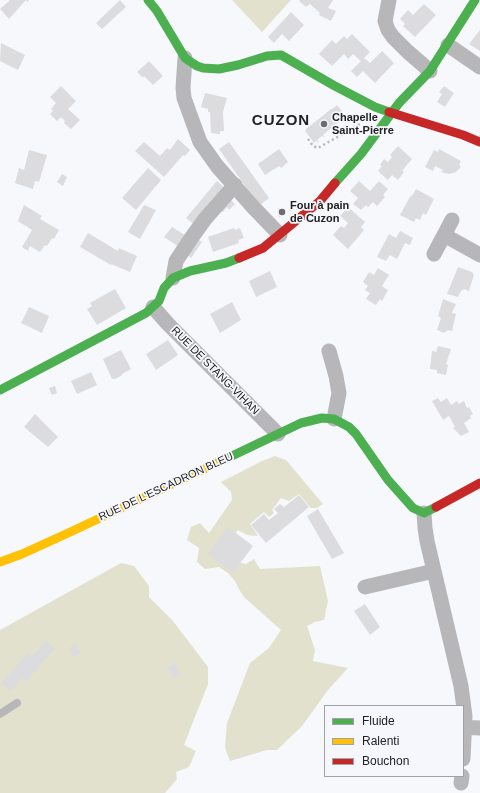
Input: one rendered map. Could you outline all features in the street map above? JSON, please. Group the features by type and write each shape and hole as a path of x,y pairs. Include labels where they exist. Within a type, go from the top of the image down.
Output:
{"street":[{"path":"148,0 157,11 185,58 203,68 219,69 267,56 281,55 375,107 463,135 480,142"},
{"path":"389,0 385,21 388,30 407,51 430,71"},
{"path":"0,390 136,319 153,307 158,301 164,288 173,278 190,271 226,263 263,248 305,215 320,201 361,154 391,113 430,71 448,45 475,0"},
{"path":"448,45 480,67"},
{"path":"185,58 183,88 184,98 200,142 217,166 280,235"},
{"path":"173,278 176,261 192,237 205,219 235,185"},
{"path":"434,254 452,220"},
{"path":"444,235 480,255"},
{"name":"RUE DE STANG-VIHAN","path":"153,307 168,324 278,434"},
{"path":"329,351 339,393 334,419 349,427 356,434 401,496 413,508 424,513"},
{"name":"RUE DE L'ESCADRON BLEU","path":"0,562 60,537 301,423 313,419 334,419"},
{"path":"424,513 480,483"},
{"path":"424,513 426,535 461,686 464,705"},
{"path":"365,587 434,571"},
{"path":"464,708 469,727 464,754"}],"lane":[{"path":"0,714 17,703"}],"path":[{"path":"308,140 313,146 318,148 362,123"}],"green space":[{"path":"232,0 291,0 262,32"},
{"path":"275,456 286,460 323,504 317,508 311,508 299,494 289,501 281,498 272,510 274,513 269,517 264,512 250,524 258,536 247,535 238,530 233,536 232,561 246,564 254,559 260,569 320,566 328,601 324,620 307,626 315,650 313,661 348,668 328,690 302,726 277,750 267,750 230,761 225,748 227,723 250,663 269,648 281,630 245,598 235,581 228,573 219,567 205,569 197,562 199,548 187,540 191,527 200,523 209,533 232,500 231,492 221,482"},
{"path":"121,563 134,566 149,586 149,597 173,621 208,667 208,684 184,745 196,751 189,767 176,772 177,779 165,793 0,793 0,630"}],"building":[{"path":"9,0 26,0 9,19 0,9"},
{"path":"120,0 126,7 102,29 96,23"},
{"path":"333,0 328,8 336,11 331,21 319,15 320,13 310,4 306,7 299,1"},
{"path":"424,4 436,15 415,37 403,26 405,24 400,19 408,10 413,15"},
{"path":"291,12 304,25 289,41 282,34 274,43 268,37"},
{"path":"480,30 480,51 469,44"},
{"path":"352,34 370,52 364,58 370,63 382,51 394,63 375,83 363,71 357,77 351,71 361,61 353,54 348,59 344,54 332,66 319,54 332,40 336,44 344,36 347,39"},
{"path":"1,43 25,55 18,70 0,61"},
{"path":"149,61 163,76 153,85 144,76 143,78 137,72"},
{"path":"61,86 76,101 68,109 80,120 71,129 64,123 65,121 61,117 57,121 50,114 53,111 51,109 56,103 50,97"},
{"path":"444,86 454,93 445,107 437,102 442,94 439,92"},
{"path":"205,93 227,98 223,112 224,131 220,131 220,134 211,133 210,112 208,112 208,109 201,107"},
{"name":"Chapelle Saint-Pierre","path":"337,105 346,116 323,135 325,138 322,136 317,140 319,143 316,141 314,143 306,132 305,133 306,129"},
{"path":"178,139 190,150 185,156 183,155 164,177 135,151 144,142 160,156 167,148 170,150"},
{"path":"229,142 269,198 259,206 219,149"},
{"path":"398,146 412,159 402,171 404,172 398,180 392,175 388,180 378,171 382,166 380,165 384,159 388,162 392,157 390,155"},
{"path":"279,149 288,162 281,168 279,166 265,175 258,164"},
{"path":"439,149 461,161 459,165 461,166 456,172 449,174 441,172 443,170 435,166 433,171 425,167 434,150 438,152"},
{"path":"29,150 47,155 39,182 35,181 33,189 15,183 19,168 24,170"},
{"path":"148,168 161,180 136,210 122,198"},
{"path":"62,174 67,177 63,186 57,182"},
{"path":"217,181 226,189 196,226 186,218"},
{"path":"359,181 370,191 379,181 388,189 383,195 385,197 377,206 373,202 368,207 366,205 361,210 353,204 358,198 350,191"},
{"path":"416,189 434,199 426,215 423,213 420,220 416,218 414,222 400,215"},
{"path":"230,199 235,204 229,210 227,207 223,212 221,209"},
{"path":"24,205 42,216 40,219 59,230 54,239 52,238 47,246 45,245 40,252 30,246 28,251 22,247 32,230 18,221"},
{"path":"144,205 156,210 140,239 128,232"},
{"path":"348,207 365,222 361,227 364,230 348,249 333,235 341,226 344,228 348,223 340,216"},
{"name":"Four à pain de Cuzon","path":"278,208 285,209 286,215 279,217"},
{"path":"172,227 188,237 181,248 164,237"},
{"path":"234,228 235,230 240,228 244,238 238,240 239,243 213,252 208,237"},
{"path":"400,231 413,238 410,245 405,243 397,259 390,255 386,261 377,257 389,234 396,238"},
{"path":"88,233 118,251 119,248 137,256 130,272 111,265 80,247"},
{"path":"196,238 202,242 191,258 186,254"},
{"path":"458,267 472,272 474,275 469,291 464,289 458,297 447,294"},
{"path":"378,268 389,275 382,286 388,290 382,301 380,299 376,305 366,299 370,293 365,290 368,286 363,282 369,272 374,275"},
{"path":"270,271 277,287 256,297 249,281"},
{"path":"115,289 126,308 97,325 87,309 92,306 90,303"},
{"path":"443,299 456,304 452,313 456,314 452,331 448,330 444,333 437,330 441,318 438,316"},
{"path":"232,302 241,320 220,333 210,314"},
{"path":"29,307 49,316 42,333 21,323"},
{"path":"168,340 178,355 156,370 146,354"},
{"path":"438,346 451,349 446,364 448,365 446,375 437,373 437,370 430,369 432,351 436,352"},
{"path":"121,350 131,369 121,376 112,379 103,359"},
{"path":"91,372 97,385 77,394 71,381"},
{"path":"55,386 57,393 52,395 49,388"},
{"path":"438,398 441,402 447,398 451,405 457,401 459,404 464,401 467,408 469,407 473,414 470,416 471,418 464,423 469,432 461,436 453,428 455,427 449,416 443,420 432,401"},
{"path":"35,414 58,437 48,447 24,427"},
{"path":"299,495 309,507 266,543 251,525 264,514 269,520 278,513 274,509 280,504 284,507"},
{"path":"318,509 344,553 332,559 307,516"},
{"path":"228,527 253,546 233,573 208,554"},
{"path":"365,604 380,627 370,635 354,611"},
{"path":"46,641 55,648 26,682 22,678 11,691 1,683 28,653 32,657"},
{"path":"75,644 81,653 74,657 69,648"},
{"path":"175,663 181,674 174,678 168,668"}],"traffic: fast":[{"path":"148,0 157,11 185,58 197,66 219,69 267,56 281,55 333,85 375,107 389,112"},
{"path":"335,183 361,154 399,103 430,71 475,0"},
{"path":"0,390 146,313 159,301 164,288 173,278 190,271 226,263 239,258"},
{"path":"215,464 301,423 322,418 334,419 349,427 356,434 388,480 413,508 424,513 436,507"}],"traffic: slow":[{"path":"0,562 22,554 66,534 215,464"}],"traffic: jam":[{"path":"389,112 463,135 480,142"},
{"path":"239,258 263,248 320,201 335,183"},
{"path":"436,507 480,483"}],"place":[{"name":"Chapelle Saint-Pierre","path":"324,124"},
{"name":"Four à pain de Cuzon","path":"282,212"}],"district":[{"name":"CUZON","path":"281,121"}]}
